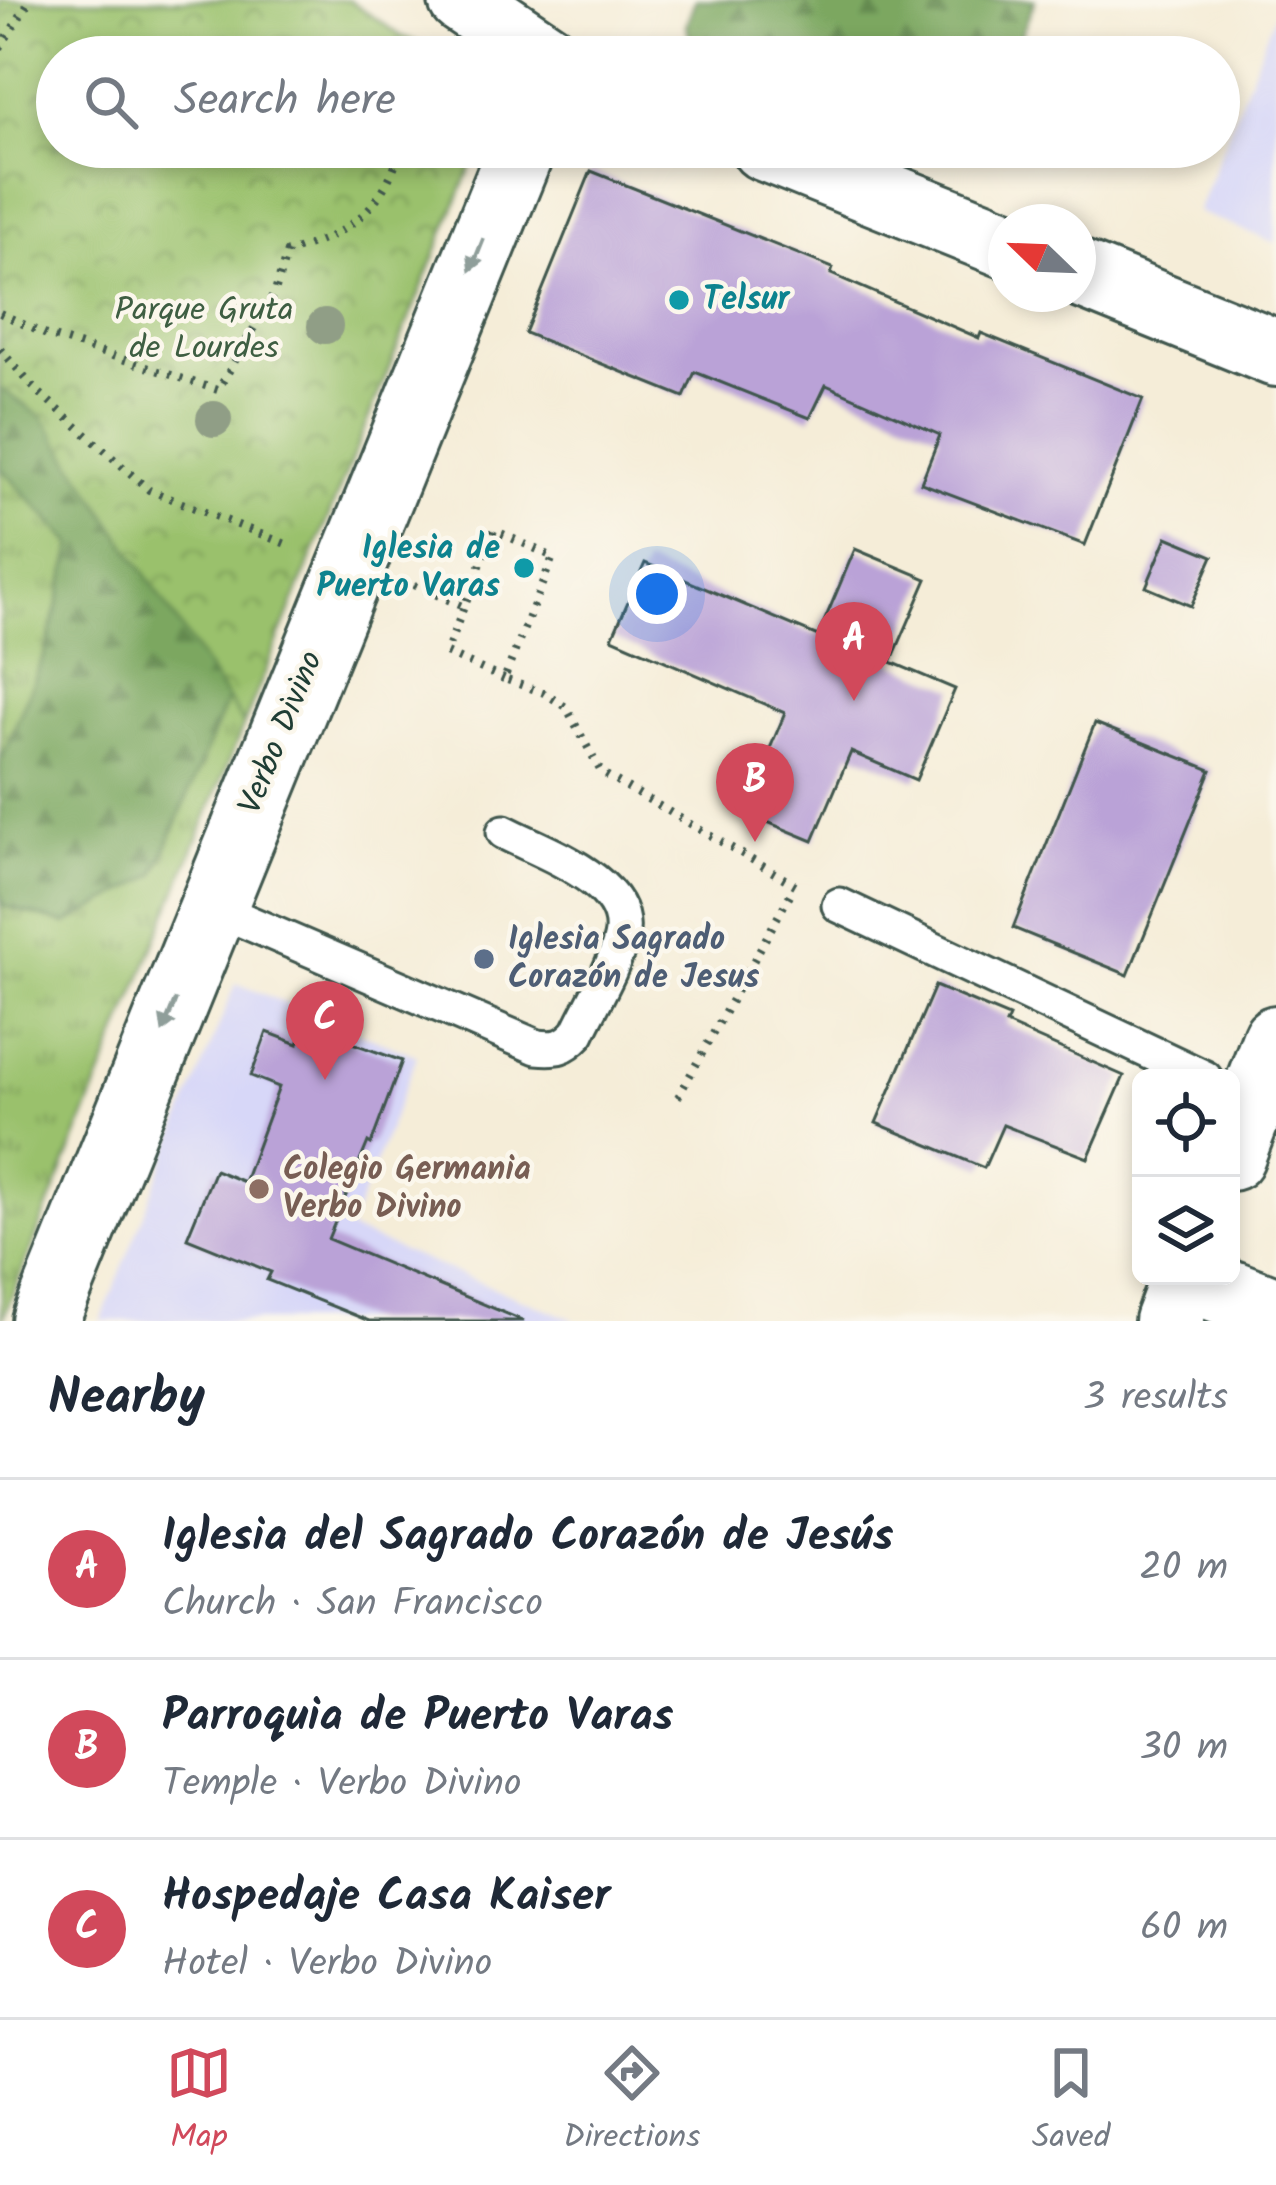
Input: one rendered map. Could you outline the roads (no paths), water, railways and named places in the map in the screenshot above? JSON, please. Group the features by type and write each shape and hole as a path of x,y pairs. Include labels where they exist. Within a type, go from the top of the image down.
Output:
{"street":[{"path":"462,0 516,36"},
{"name":"Verbo Divino","path":"45,1321 513,168"},
{"path":"816,168 988,237"},
{"path":"1096,280 1276,352"},
{"path":"1240,1092 1276,1039"},
{"path":"1168,1321 1182,1285"},
{"path":"1208,1285 1276,1311"}],"lane":[{"path":"212,907 537,1046 556,1049 578,1033 622,937 620,913 608,891 592,878 504,832"},
{"path":"839,904 1157,1069"}],"place":[{"name":"Telsur","path":"679,300"},
{"name":"Iglesia de Puerto Varas","path":"524,568"},
{"name":"Iglesia del Sagrado Corazón de Jesús","path":"854,701"},
{"name":"Parroquia de Puerto Varas","path":"755,842"},
{"name":"Iglesia Sagrado Corazón de Jesus","path":"484,959"},
{"name":"Hospedaje Casa Kaiser","path":"325,1080"},
{"name":"Colegio Germania Verbo Divino","path":"259,1189"}],"park label":[{"name":"Parque Gruta de Lourdes","path":"204,330"}]}
